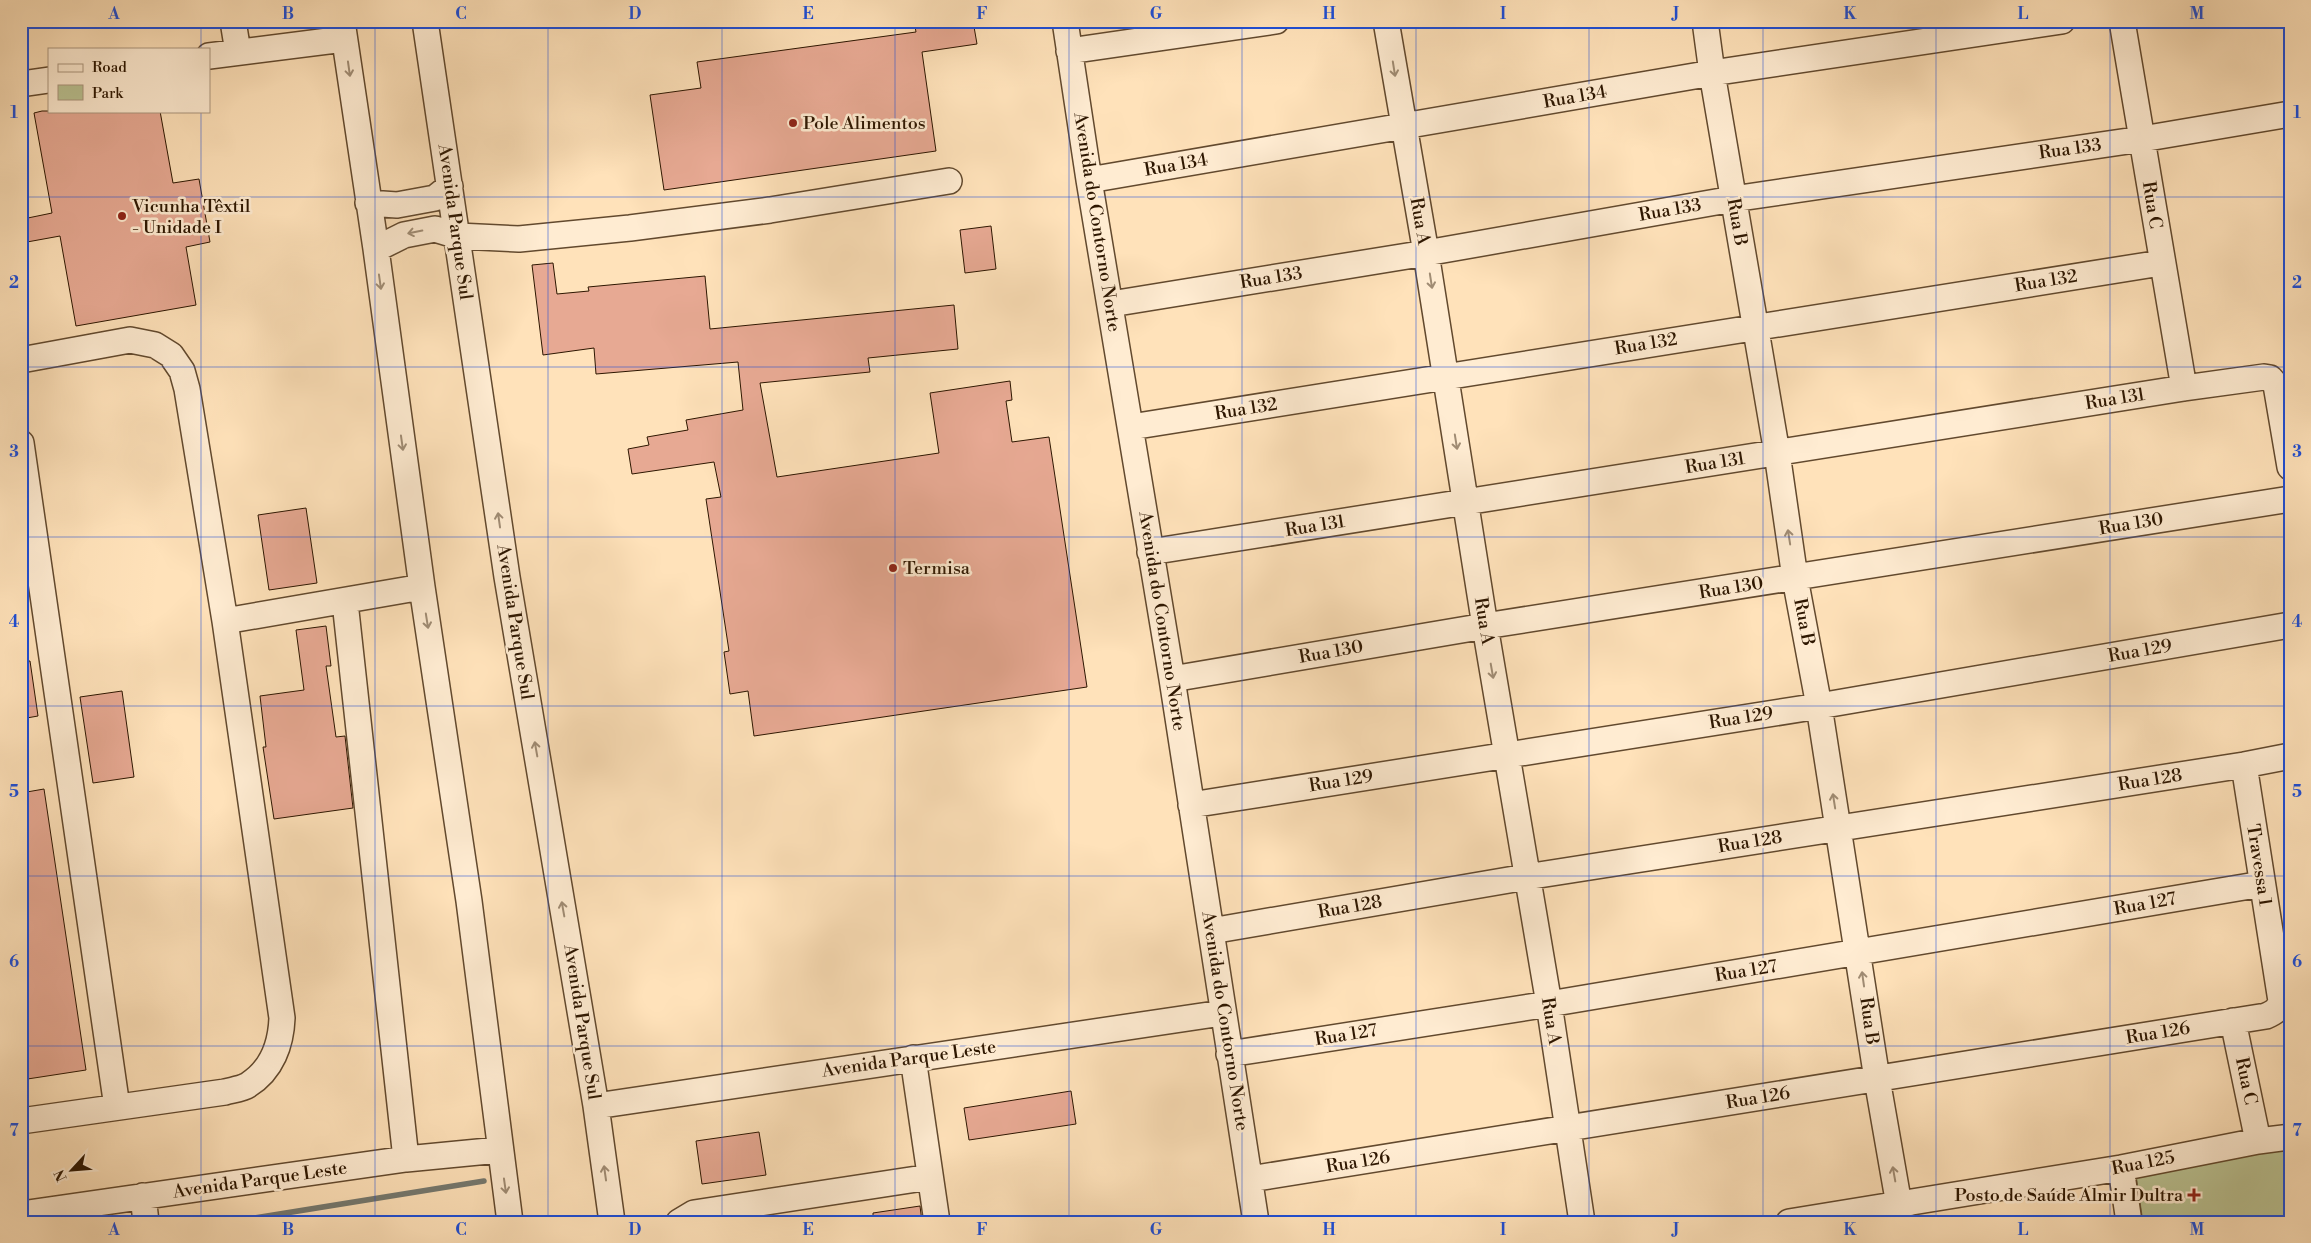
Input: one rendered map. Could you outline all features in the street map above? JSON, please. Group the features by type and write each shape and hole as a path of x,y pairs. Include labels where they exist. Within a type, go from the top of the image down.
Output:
{"street":[{"path":"233,21 238,52"},
{"name":"Avenida Parque Sul","path":"425,21 507,577 596,1106 612,1222"},
{"name":"Avenida do Contorno Norte","path":"1065,21 1089,180 1172,679 1222,1013 1256,1222"},
{"path":"1069,51 1276,21"},
{"name":"Rua A","path":"1386,21 1426,253 1526,877 1549,1004 1582,1222"},
{"name":"Rua B","path":"1705,21 1712,74 1777,453 1795,578 1839,828 1877,1079 1900,1213"},
{"name":"Rua 134","path":"1089,180 1712,74 2062,21"},
{"name":"Rua C","path":"2122,21 2161,263 2184,388"},
{"path":"210,56 238,52 343,30 376,249 422,588 469,901 499,1150 510,1222"},
{"path":"21,84 48,80"},
{"name":"Rua 133","path":"1111,304 1426,253 1733,199 2142,139 2290,114"},
{"path":"376,249 404,235 435,228 458,236 519,239 630,228 779,208 949,181"},
{"path":"368,203 397,205 435,198 450,186"},
{"name":"Rua 132","path":"1131,427 2161,263"},
{"path":"21,360 130,340 155,345 171,355 182,371 187,389 225,621 282,1018 281,1039 274,1055 262,1073 247,1086 225,1092 21,1121"},
{"name":"Rua 131","path":"1150,552 2184,388 2264,377 2270,378 2276,385 2290,467"},
{"path":"21,443 117,1107"},
{"name":"Rua 130","path":"1172,679 1485,626 2290,499"},
{"path":"225,621 422,588"},
{"path":"345,602 406,1160"},
{"name":"Rua 129","path":"1191,805 1819,706 2290,625"},
{"name":"Rua 128","path":"1211,931 1526,877 2244,765 2290,756"},
{"name":"Travessa 1","path":"2244,765 2281,1001 2278,1009 2266,1016"},
{"name":"Rua 127","path":"1229,1054 1549,1004 2262,884"},
{"name":"Avenida Parque Leste","path":"596,1106 1222,1013"},
{"name":"Rua 126","path":"1250,1178 1567,1129 2266,1016"},
{"name":"Rua C","path":"2233,1021 2258,1141"},
{"path":"913,1058 937,1222"},
{"name":"Rua 125","path":"1789,1222 1900,1213 2258,1141 2290,1137"},
{"name":"Avenida Parque Leste","path":"21,1214 406,1160 499,1150"},
{"path":"2120,1168 2129,1222"},
{"path":"679,1222 694,1212 930,1177"},
{"path":"143,1196 146,1222"}],"green space":[{"name":"Posto de Saúde Almir Dultra","path":"2290,1145 2290,1222 2143,1222 2135,1168"}],"building":[{"name":"Pole Alimentos","path":"914,21 973,21 977,44 922,52 936,151 664,190 650,95 701,88 697,62 916,32"},
{"name":"Vicunha Têxtil - Unidade I","path":"42,111 160,112 173,183 199,179 210,242 186,247 196,305 76,326 60,236 27,242 23,219 52,213 34,113"},
{"path":"991,226 996,269 965,273 960,230"},
{"name":"Termisa","path":"553,263 557,294 589,291 588,287 705,276 710,329 954,305 958,349 868,358 870,372 760,383 777,477 939,453 930,393 1010,381 1012,400 1006,401 1012,442 1049,437 1087,687 754,736 748,691 730,694 724,652 729,651 706,499 721,497 714,462 632,474 628,449 649,445 647,437 688,430 686,420 743,410 738,362 596,374 594,348 543,355 532,265"},
{"path":"306,508 317,583 269,590 258,515"},
{"path":"326,626 331,666 326,666 336,737 345,736 353,808 274,819 263,747 266,747 260,696 304,690 296,630"},
{"path":"21,661 30,661 38,716 21,719"},
{"path":"122,691 134,777 93,783 80,697"},
{"path":"44,789 86,1070 21,1080 21,793"},
{"path":"1071,1091 1076,1124 969,1140 964,1108"},
{"path":"759,1132 766,1175 702,1184 696,1141"},
{"path":"920,1206 922,1222 873,1222 873,1213"}],"waterway":[{"path":"230,1222 484,1181"}],"place":[{"name":"Pole Alimentos","path":"793,123"},
{"name":"Vicunha Têxtil - Unidade I","path":"122,216"},
{"name":"Termisa","path":"893,568"},
{"name":"Posto de Saúde Almir Dultra","path":"2194,1195"}]}
